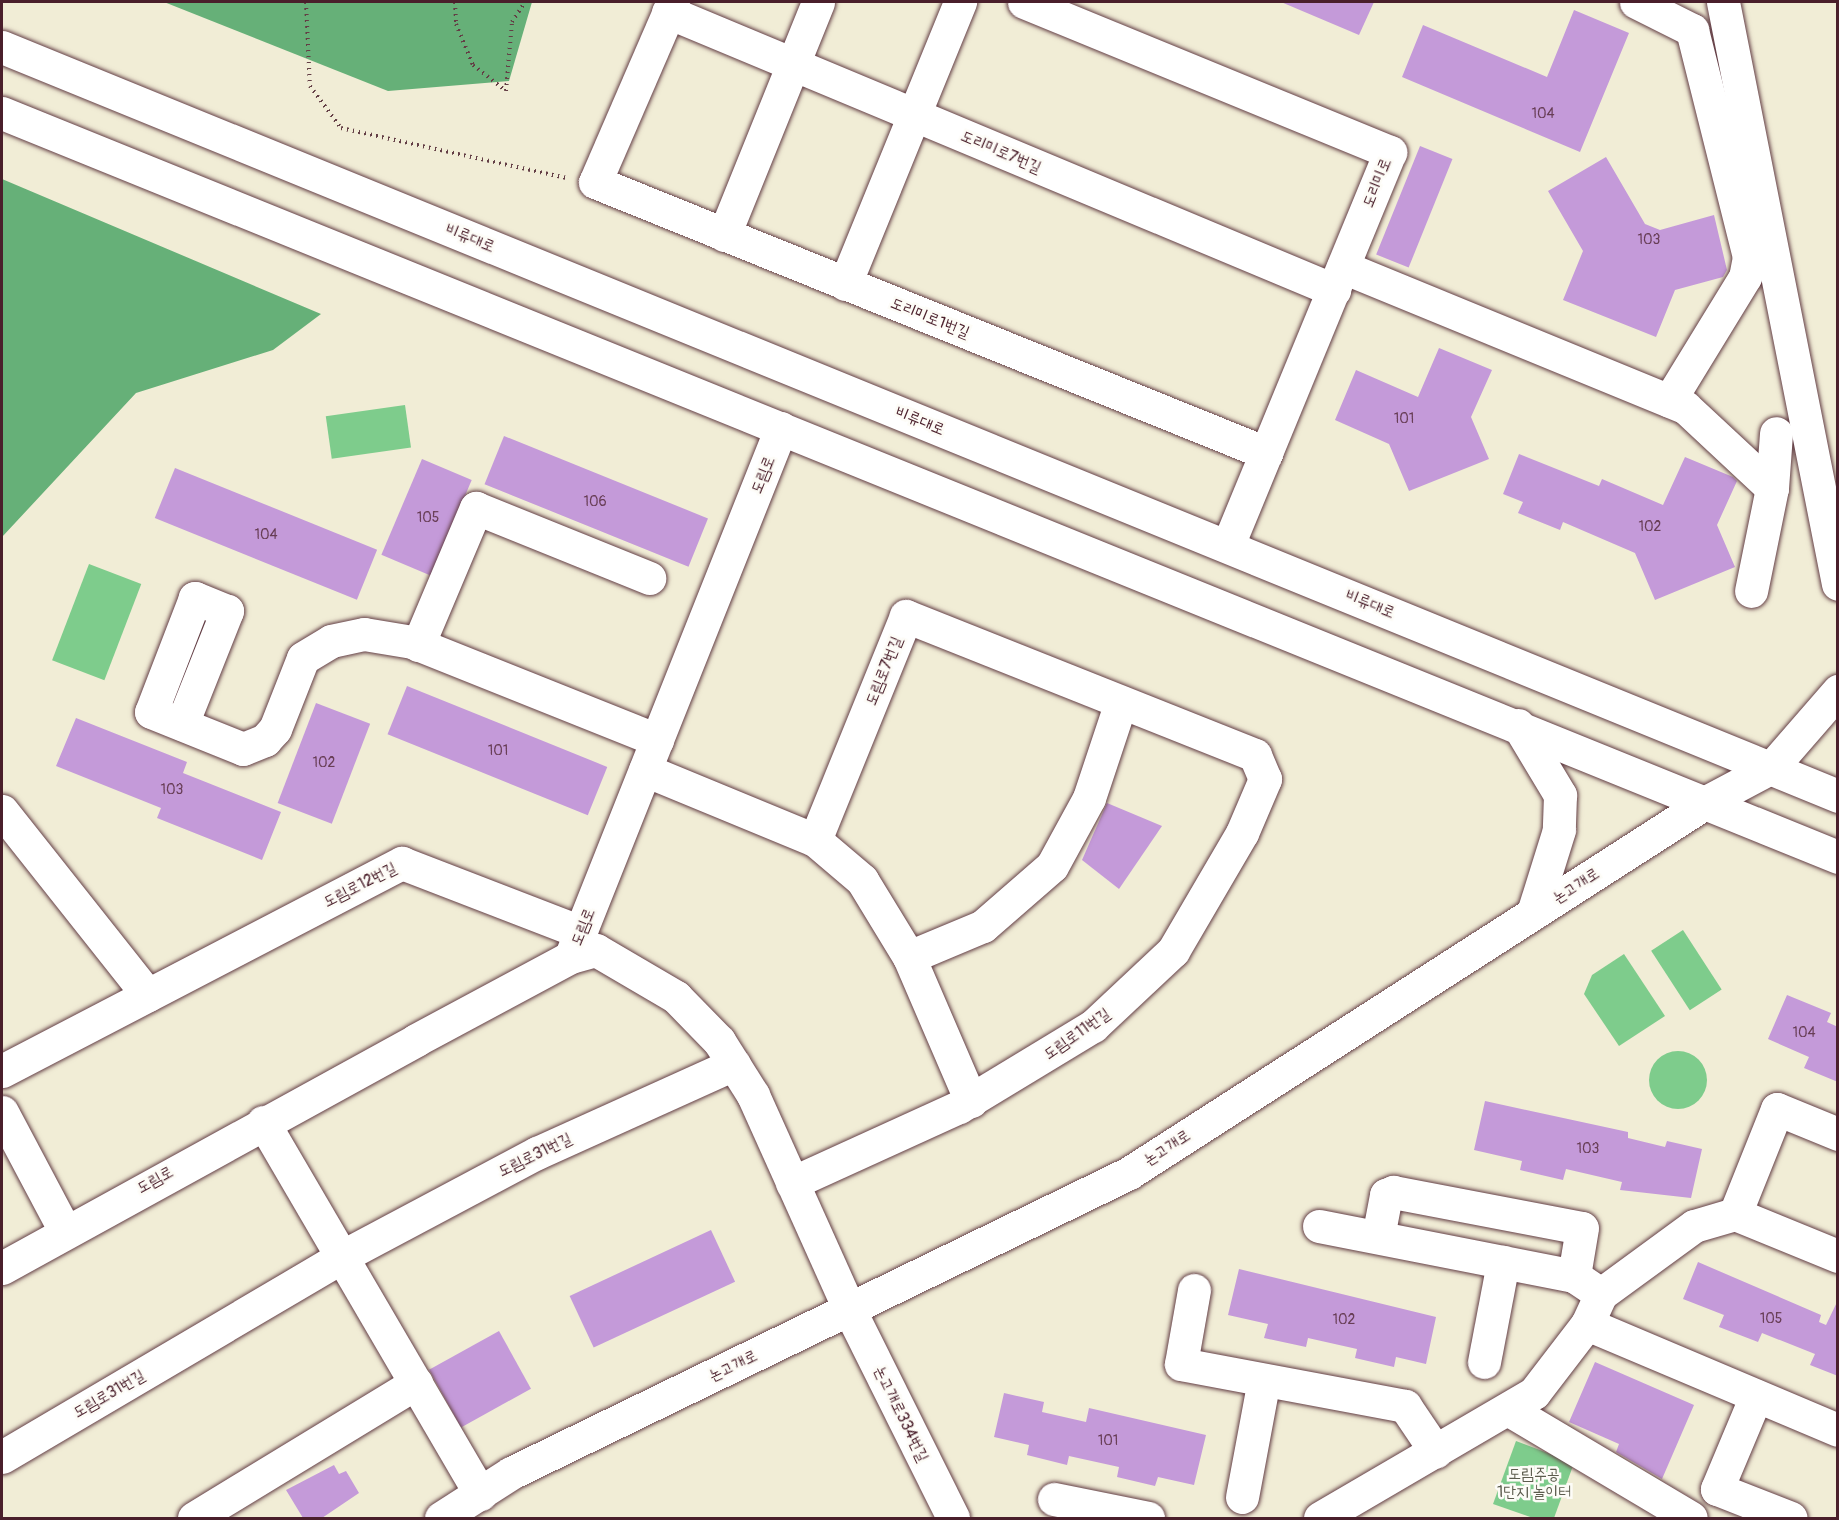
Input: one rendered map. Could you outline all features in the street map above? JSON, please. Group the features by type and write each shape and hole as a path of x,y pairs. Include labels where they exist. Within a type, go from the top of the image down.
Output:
{"main road":[{"path":"724,235 818,2"},
{"path":"845,284 960,2"},
{"name":"도리미로","path":"1024,2 1389,152 1228,546"},
{"path":"1636,2 1692,30 1749,257 1745,277 1669,401"},
{"path":"1724,2 1838,584"},
{"path":"595,182 671,7"},
{"name":"도리미로7번길","path":"671,7 792,65 914,116 1338,279 1669,401 1726,442 1772,488"},
{"name":"비류대로","path":"2,47 1772,767 1838,796"},
{"path":"2,113 1708,801 1838,857"},
{"name":"도리미로1번길","path":"595,182 1266,453"},
{"name":"도림로","path":"2,1268 576,944 781,428"},
{"path":"1751,591 1772,488 1776,433"},
{"path":"418,645 476,508 649,578"},
{"name":"도림로7번길","path":"815,840 906,616 1255,755 1264,779"},
{"path":"182,724 249,747 275,729 303,658 331,641 364,634 462,656 657,740"},
{"name":"논고개로","path":"441,1518 511,1473 1129,1173 1708,801 1772,767 1838,691"},
{"path":"909,957 983,926 1052,866 1089,798 1121,702"},
{"path":"1518,725 1560,795 1559,830 1533,914"},
{"path":"645,770 815,840 862,879 909,957 971,1101"},
{"name":"도림로11번길","path":"792,1183 971,1101 1093,1026 1173,951 1242,833 1264,779"},
{"path":"2,811 148,995"},
{"name":"도림로12번길","path":"2,1071 402,863 576,944"},
{"path":"576,944 596,950 676,997 734,1064 792,1183 849,1309"},
{"name":"도림로31번길","path":"2,1457 342,1257 537,1153 734,1064"},
{"path":"1735,1214 1777,1109 1838,1134"},
{"path":"2,1112 65,1231"},
{"path":"262,1122 480,1494"},
{"path":"1378,1237 1386,1195 1393,1192 1582,1228 1574,1276"},
{"path":"1320,1518 1511,1411 1534,1393 1587,1324 1601,1294 1694,1226 1735,1214 1838,1256"},
{"path":"1319,1226 1574,1276 1601,1294"},
{"path":"1484,1362 1503,1262"},
{"path":"1194,1290 1181,1364 1405,1406 1436,1452"},
{"name":"논고개로334번길","path":"849,1309 953,1518"},
{"path":"1587,1324 1838,1430"},
{"path":"1242,1497 1264,1380"},
{"path":"194,1518 416,1383"},
{"path":"1511,1411 1668,1514 1717,1489 1756,1396"},
{"path":"1717,1489 1791,1518"},
{"path":"1054,1499 1148,1518"}],"path":[{"path":"306,2 310,86 341,128 595,182"},
{"path":"455,2 456,24 473,65 506,90 512,22 525,2"}],"green space":[{"path":"164,2 532,2 509,81 388,91"},
{"path":"2,179 321,314 273,350 136,393 2,537"},
{"path":"405,405 411,448 332,459 326,416"},
{"path":"89,564 141,584 104,680 52,660"},
{"path":"1683,930 1722,990 1690,1010 1651,951"},
{"path":"1624,954 1665,1016 1619,1046 1584,994 1592,975"},
{"path":"1678,1051 1694,1056 1702,1064 1707,1080 1702,1096 1694,1104 1678,1109 1662,1104 1654,1096 1649,1080 1654,1064 1662,1056"},
{"name":"도림주공 1단지 놀이터","path":"1516,1441 1574,1463 1554,1518 1533,1518 1493,1504"}],"building":[{"path":"1281,2 1374,2 1359,35"},
{"path":"1574,10 1629,33 1580,152 1402,77 1423,25 1547,77"},
{"path":"1420,146 1452,159 1409,268 1376,254"},
{"path":"1606,157 1645,224 1660,230 1714,215 1727,270 1723,277 1675,290 1656,337 1563,300 1583,251 1548,191"},
{"path":"1439,348 1492,370 1471,417 1489,459 1409,491 1389,444 1335,420 1356,370 1418,397"},
{"path":"504,436 708,518 689,567 485,484"},
{"path":"1519,454 1599,486 1602,479 1663,505 1685,457 1733,477 1737,481 1717,525 1735,567 1655,600 1635,553 1563,522 1560,530 1518,513 1523,502 1503,494"},
{"path":"422,459 472,480 431,576 381,555"},
{"path":"175,468 377,550 357,600 155,518"},
{"path":"407,686 607,767 588,815 388,734"},
{"path":"316,703 370,724 332,824 278,803"},
{"path":"76,718 187,762 183,773 281,812 262,860 157,818 161,808 56,766"},
{"path":"1107,803 1162,826 1119,889 1082,860"},
{"path":"1787,995 1831,1013 1827,1022 1838,1027 1838,1082 1804,1068 1809,1057 1768,1039"},
{"path":"1485,1101 1628,1132 1628,1138 1665,1147 1667,1141 1702,1149 1691,1198 1620,1190 1622,1182 1566,1169 1563,1180 1520,1170 1522,1161 1474,1150"},
{"path":"711,1230 735,1282 594,1348 570,1296"},
{"path":"1698,1262 1821,1315 1819,1322 1826,1325 1838,1300 1838,1376 1810,1365 1815,1354 1762,1333 1758,1342 1719,1327 1724,1315 1683,1299"},
{"path":"1239,1269 1436,1317 1426,1364 1396,1357 1394,1367 1355,1358 1357,1349 1308,1338 1306,1347 1264,1338 1268,1324 1228,1315"},
{"path":"499,1331 531,1389 461,1428 429,1370"},
{"path":"1595,1362 1694,1405 1662,1479 1616,1452 1619,1444 1569,1422"},
{"path":"1004,1393 1044,1402 1042,1412 1086,1422 1089,1408 1206,1435 1194,1485 1158,1477 1155,1486 1117,1477 1119,1467 1069,1456 1067,1465 1027,1455 1029,1445 994,1437"},
{"path":"334,1465 339,1474 346,1471 359,1493 322,1518 303,1518 286,1490"}]}
